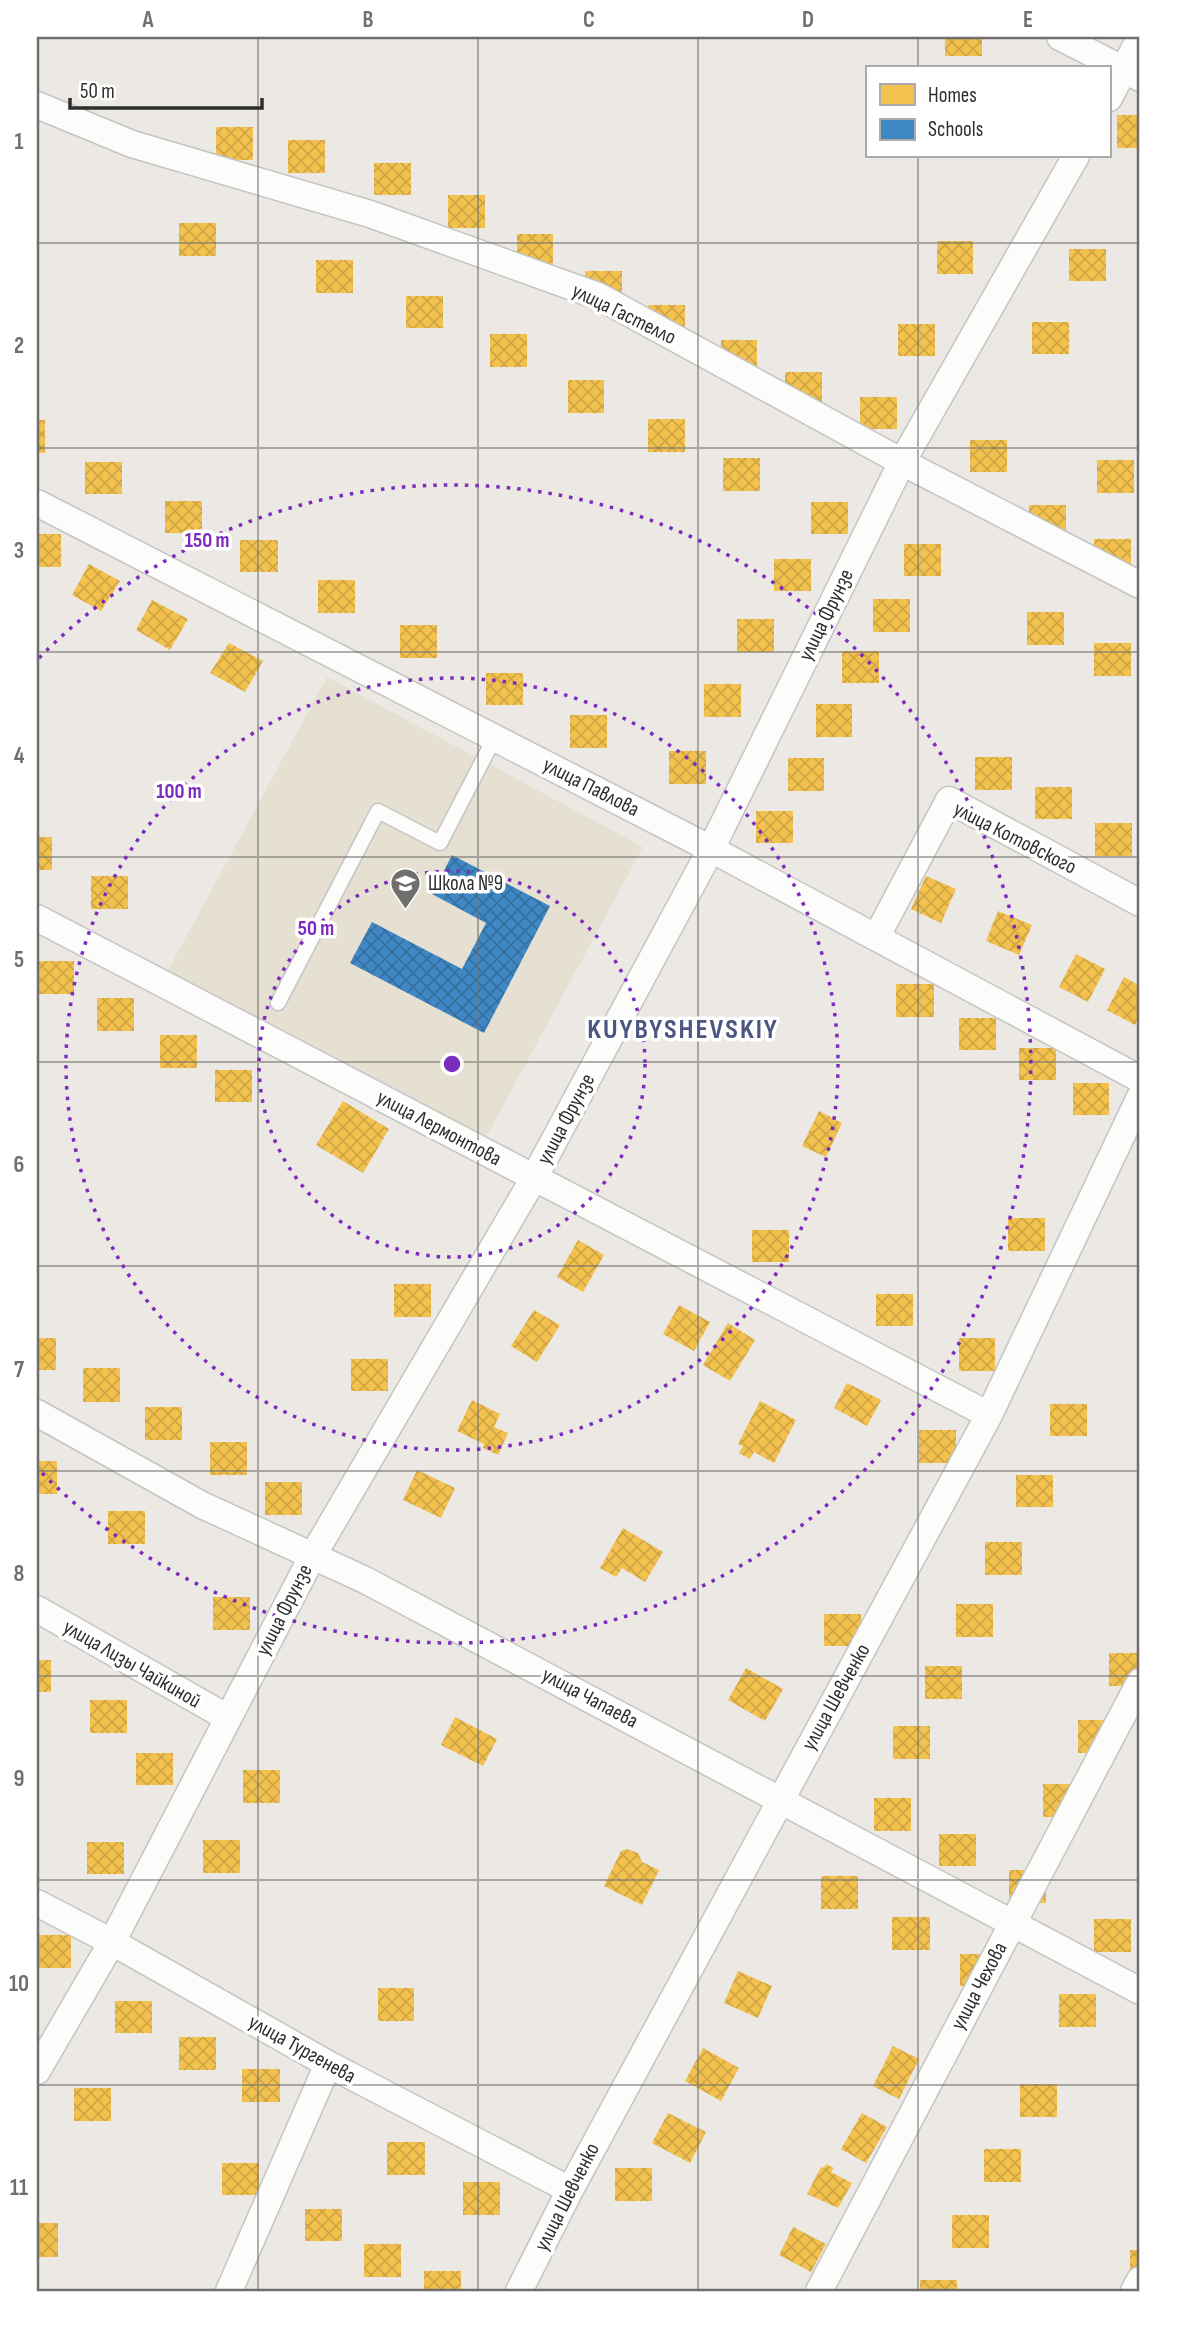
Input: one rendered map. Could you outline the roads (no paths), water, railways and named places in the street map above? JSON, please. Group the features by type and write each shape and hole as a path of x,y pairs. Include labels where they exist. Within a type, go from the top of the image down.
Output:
{"street":[{"path":"1060,37 1132,75"},
{"path":"1110,97 1132,75 1140,38"},
{"name":"улица Гастелло","path":"37,105 132,144 370,214 598,296 902,461 1140,585"},
{"name":"улица Фрунзе","path":"37,2071 112,1942 312,1557 534,1178 711,849 902,461 1075,158"},
{"name":"улица Павлова","path":"37,503 711,849 1140,1079"},
{"name":"улица Котовского","path":"877,936 949,800 1140,903"},
{"name":"улица Лермонтова","path":"37,918 989,1415"},
{"name":"улица Шевченко","path":"519,2291 570,2190 780,1798 989,1415 1140,1097"},
{"name":"улица Чапаева","path":"37,1413 202,1505 378,1586 1140,1991"},
{"name":"улица Лизы Чайкиной","path":"37,1609 228,1718"},
{"name":"улица Чехова","path":"819,2291 1140,1682"},
{"name":"улица Тургенева","path":"37,1903 112,1942 328,2064 570,2190"},
{"path":"229,2291 328,2064"},
{"path":"1134,2291 1140,2280"}],"lane":[{"path":"278,1003 378,811 440,843 495,737"}],"place":[{"name":"Школа №9","path":"405,910"}],"district":[{"name":"KUYBYSHEVSKIY","path":"683,1029"}]}
